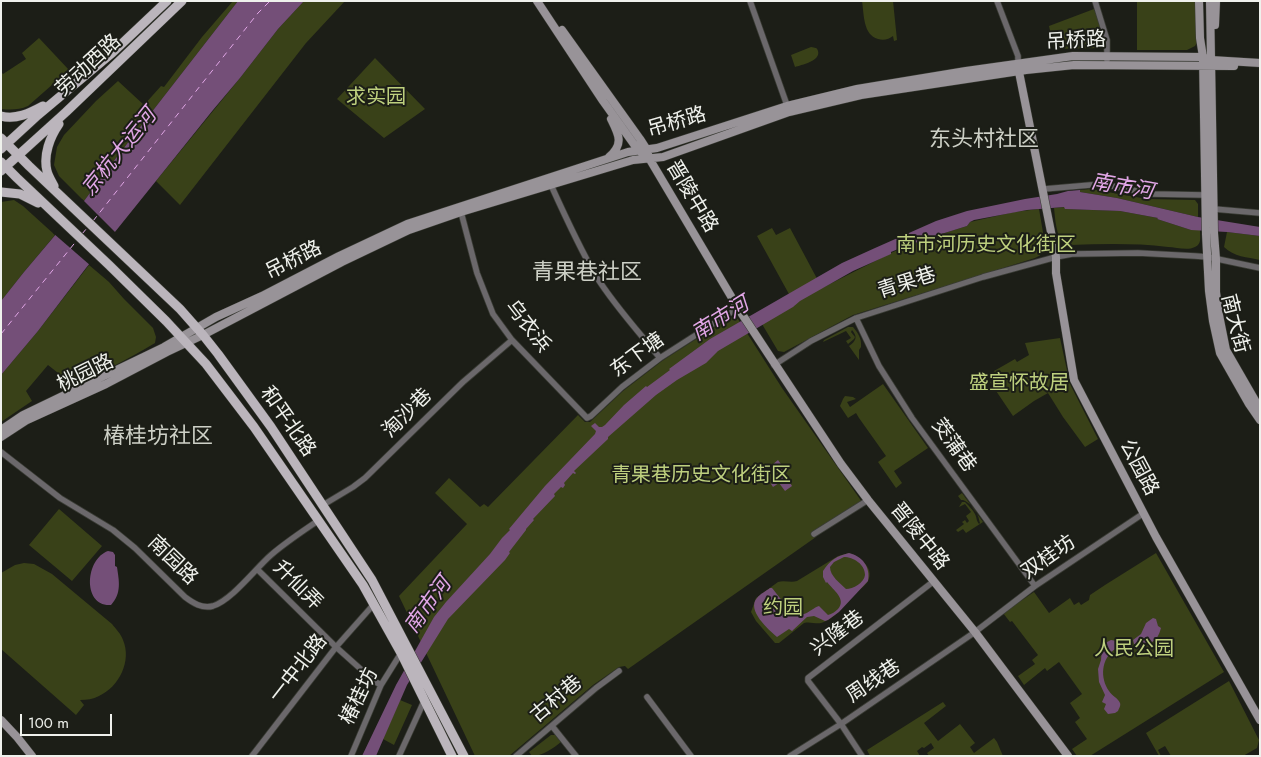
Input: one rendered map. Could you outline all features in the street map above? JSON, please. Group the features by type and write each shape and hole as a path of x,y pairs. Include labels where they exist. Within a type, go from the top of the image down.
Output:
{"main road":[{"name":"劳动西路","path":"3,144 112,53 167,1"},
{"name":"劳动西路","path":"3,167 19,156 182,1"},
{"path":"530,1 548,19"},
{"name":"晋陵中路","path":"537,1 603,102 638,150 648,154"},
{"name":"晋陵中路","path":"541,1 648,154 738,308 841,464 868,500 976,632 1068,756"},
{"path":"1199,1 1200,38 1207,62"},
{"path":"1203,1 1207,62 1212,258"},
{"path":"1210,1 1205,195 1211,214"},
{"path":"1207,62 1216,15 1216,1"},
{"name":"吊桥路","path":"200,331 409,230 648,154 663,157 788,109 1073,56 1107,56 1207,62"},
{"path":"1207,62 1260,65"},
{"name":"吊桥路","path":"1018,67 1207,62"},
{"path":"1018,67 1044,192"},
{"path":"1,116 6,118 25,115 56,99"},
{"path":"603,102 617,131 619,140 616,152 608,159"},
{"path":"60,195 47,172 46,156 52,134 66,112"},
{"name":"和平北路","path":"3,144 19,156 180,309 200,331 270,427 372,580 406,652 406,662 413,678 452,756"},
{"name":"吊桥路","path":"184,340 339,256 407,224 638,150"},
{"name":"和平北路","path":"3,167 109,265 206,364 254,427 363,585 406,652 420,669 464,756"},
{"path":"1,192 20,194 49,208"},
{"name":"公园路","path":"1044,192 1056,257 1056,273 1074,380 1156,538 1260,720"},
{"name":"南大街","path":"1212,258 1219,315 1226,350 1260,409"},
{"name":"南大街","path":"1212,258 1209,291 1220,353 1260,420"},
{"name":"桃园路","path":"1,430 23,415 164,347 184,340"},
{"name":"桃园路","path":"1,437 27,420 106,384 184,340"},
{"path":"1,720 17,736 32,756"}],"street":[{"path":"750,1 788,109"},
{"path":"997,1 1018,56 1018,67"},
{"path":"1094,1 1107,40 1107,66"},
{"path":"1044,192 1102,184 1151,194 1205,195"},
{"path":"551,185 596,276 660,358"},
{"name":"乌衣浜","path":"461,212 477,273 494,314 512,340 587,418"},
{"path":"1211,214 1260,213"},
{"name":"青果巷","path":"774,364 811,341 856,318 983,277 1056,257 1072,254 1138,253 1212,258 1260,268"},
{"name":"东下塘","path":"587,418 660,358 738,308"},
{"name":"茭蒲巷","path":"856,318 879,366 912,418 1035,586"},
{"name":"淘沙巷","path":"322,505 365,478 462,382 512,340"},
{"name":"南园路","path":"1,452 60,498 113,530 135,548 185,596 202,607 221,603 271,555 318,520"},
{"path":"814,534 868,500"},
{"name":"双桂坊","path":"976,632 1035,586 1144,513"},
{"name":"升仙弄","path":"257,569 336,647 381,686"},
{"name":"兴隆巷","path":"841,724 808,681 808,678 934,581"},
{"name":"一中北路","path":"252,756 336,647 374,604"},
{"name":"周线巷","path":"790,756 841,724 976,632"},
{"name":"椿桂坊","path":"351,756 381,686 406,652"},
{"name":"古村巷","path":"516,756 596,688 619,671"},
{"path":"399,756 430,689"},
{"path":"647,697 691,756"},
{"path":"841,724 862,756"},
{"path":"552,726 576,756"}],"green space":[{"path":"233,1 238,1 84,201 59,176 54,165 57,147 64,135 118,81 144,105 161,86 164,87 202,37"},
{"path":"304,1 345,1 306,43 180,205 156,181 278,29"},
{"path":"862,1 893,1 897,40 894,41 893,36 880,40 869,33 865,23"},
{"path":"1137,1 1199,1 1199,39 1195,46 1187,50 1137,50"},
{"path":"1094,9 1103,34 1104,44 1102,48 1054,49 1049,26"},
{"path":"39,38 69,70 28,106 15,109 1,109 1,72 3,74 26,59 22,53"},
{"path":"811,47 818,50 817,57 810,62 795,67 791,55"},
{"name":"求实园","path":"375,58 425,109 384,138 337,99"},
{"path":"1091,189 1147,199 1195,200 1198,204 1198,217 1117,198 1080,192 1080,190"},
{"path":"14,200 55,235 1,301 1,202"},
{"path":"1065,207 1065,209 1120,211 1158,218 1191,230 1200,230 1200,242 1195,247 1185,249 1131,244 1068,245 1063,242 1059,235 1054,208"},
{"name":"南市河历史文化街区","path":"1039,209 1045,244 1043,253 1040,256 853,315 784,352 778,351 762,324 795,305 757,236 772,228 776,235 790,228 822,288 915,242 918,243 967,226 970,222 1014,212"},
{"path":"1227,232 1260,236 1260,260 1232,253 1224,247"},
{"path":"89,265 109,282 153,328 156,337 155,343 114,366 72,384 48,365 26,391 32,401 1,422 1,375"},
{"name":"青果巷历史文化街区","path":"734,317 738,319 782,388 862,502 813,532 816,537 628,669 625,666 619,667 593,685 509,756 475,756 399,596 467,524 435,493 449,478 480,507 484,504 488,507 578,415 585,422 590,422 623,391 662,361 729,318"},
{"path":"848,327 853,327 858,334 861,344 859,360 849,346 855,337 848,344 846,341 851,338 846,331 823,342"},
{"name":"盛宣怀故居","path":"1060,338 1070,384 1098,439 1085,447 1048,393 1013,416 990,382 998,377 994,371 1015,359 1017,362 1029,355 1025,343"},
{"path":"883,384 928,448 894,471 902,483 896,488 878,462 886,456 856,413 848,418 840,406 845,396 856,399 847,402 850,407"},
{"path":"962,493 971,506 958,496"},
{"path":"962,502 965,502 973,511 979,524 977,514 983,522 966,533 963,529 958,532 956,530 964,524 962,522 965,520 967,523 969,521 966,516 971,512 965,504 959,507"},
{"path":"59,509 102,546 72,581 29,545"},
{"name":"约园","path":"849,553 857,557 868,567 870,576 866,584 831,618 820,623 804,623 779,643 775,643 756,621 751,612 756,598 778,582 797,581 838,556"},
{"name":"人民公园","path":"1156,553 1224,672 1090,756 1077,756 1072,749 1087,739 1075,722 1080,718 1070,703 1082,694 1059,662 1047,671 1045,668 1024,685 1018,676 1035,664 1032,660 1038,655 1012,621 1010,622 1003,613 1034,592 1049,613 1070,598 1074,605 1079,602 1081,605 1089,600 1090,595"},
{"path":"24,563 34,564 52,574 112,624 123,640 126,656 125,665 118,680 99,696 80,700 84,705 76,715 1,649 1,573 15,565"},
{"path":"1229,681 1259,740 1257,748 1243,756 1171,756 1165,746 1158,750 1161,756 1159,756 1146,733"},
{"path":"400,700 412,705 394,745 383,739"},
{"path":"943,702 946,706 924,723 938,741 960,724 975,743 970,747 974,753 994,738 1003,756 929,756 927,753 934,748 931,743 917,751 920,756 870,756 867,750"},
{"path":"551,735 555,735 561,742 544,753 532,756 529,752"}],"water":[{"name":"京杭大运河","path":"238,1 304,1 278,29 1,375 1,301 84,201"},
{"path":"1080,190 1080,192 1117,198 1198,217 1260,227 1260,236 1191,230 1158,218 1120,211 1065,209 1064,207 1027,210 974,220 967,226 918,243 915,242 853,271 800,301 718,351 706,363 656,395 608,437 574,471 576,473 573,473 564,483 563,488 561,487 554,494 555,496 533,519 505,560 448,619 407,685 376,756 362,756 396,685 434,617 490,554 545,486 595,434 596,431 591,426 595,423 599,427 605,425 646,386 710,339 842,263 936,221 967,211"},
{"path":"778,460 786,471 786,474 783,476 792,486 785,491 779,483 773,487 771,484 779,475 772,465"},
{"path":"108,551 113,552 115,555 115,566 117,567 119,582 117,596 111,605 102,604 95,599 91,591 90,582 91,572 95,563 100,556"},
{"path":"849,553 862,559 867,567 869,576 868,581 839,612 825,621 814,616 807,617 792,631 789,629 777,637 764,625 756,614 754,603 758,597 770,588 795,613 804,614 819,606 828,615 837,610 841,602 840,598 826,583 823,571 831,561","holes":["847,557 861,564 865,575 863,581 858,585 846,589 833,576 830,567 834,562"]},
{"path":"1153,618 1156,619 1158,626 1161,628 1157,637 1148,644 1134,644 1133,640 1141,634 1146,623"},
{"path":"1111,640 1123,642 1130,640 1131,645 1115,649 1110,653 1103,669 1106,686 1120,704 1118,711 1108,714 1104,709 1106,704 1102,702 1105,695 1099,682 1098,669 1102,648 1105,643"}],"pier":[{"path":"82,199 117,234 91,266 53,233"}],"ferry route":[{"path":"93,221 258,13 270,1"},
{"path":"82,234 87,228"},
{"path":"1,334 78,239"}],"district":[{"name":"东头村社区","path":"984,141"},
{"name":"青果巷社区","path":"587,274"},
{"name":"椿桂坊社区","path":"158,438"}],"water label":[{"name":"南市河","path":"1122,188"},
{"name":"南市河","path":"721,320"},
{"name":"南市河","path":"429,606"}]}
